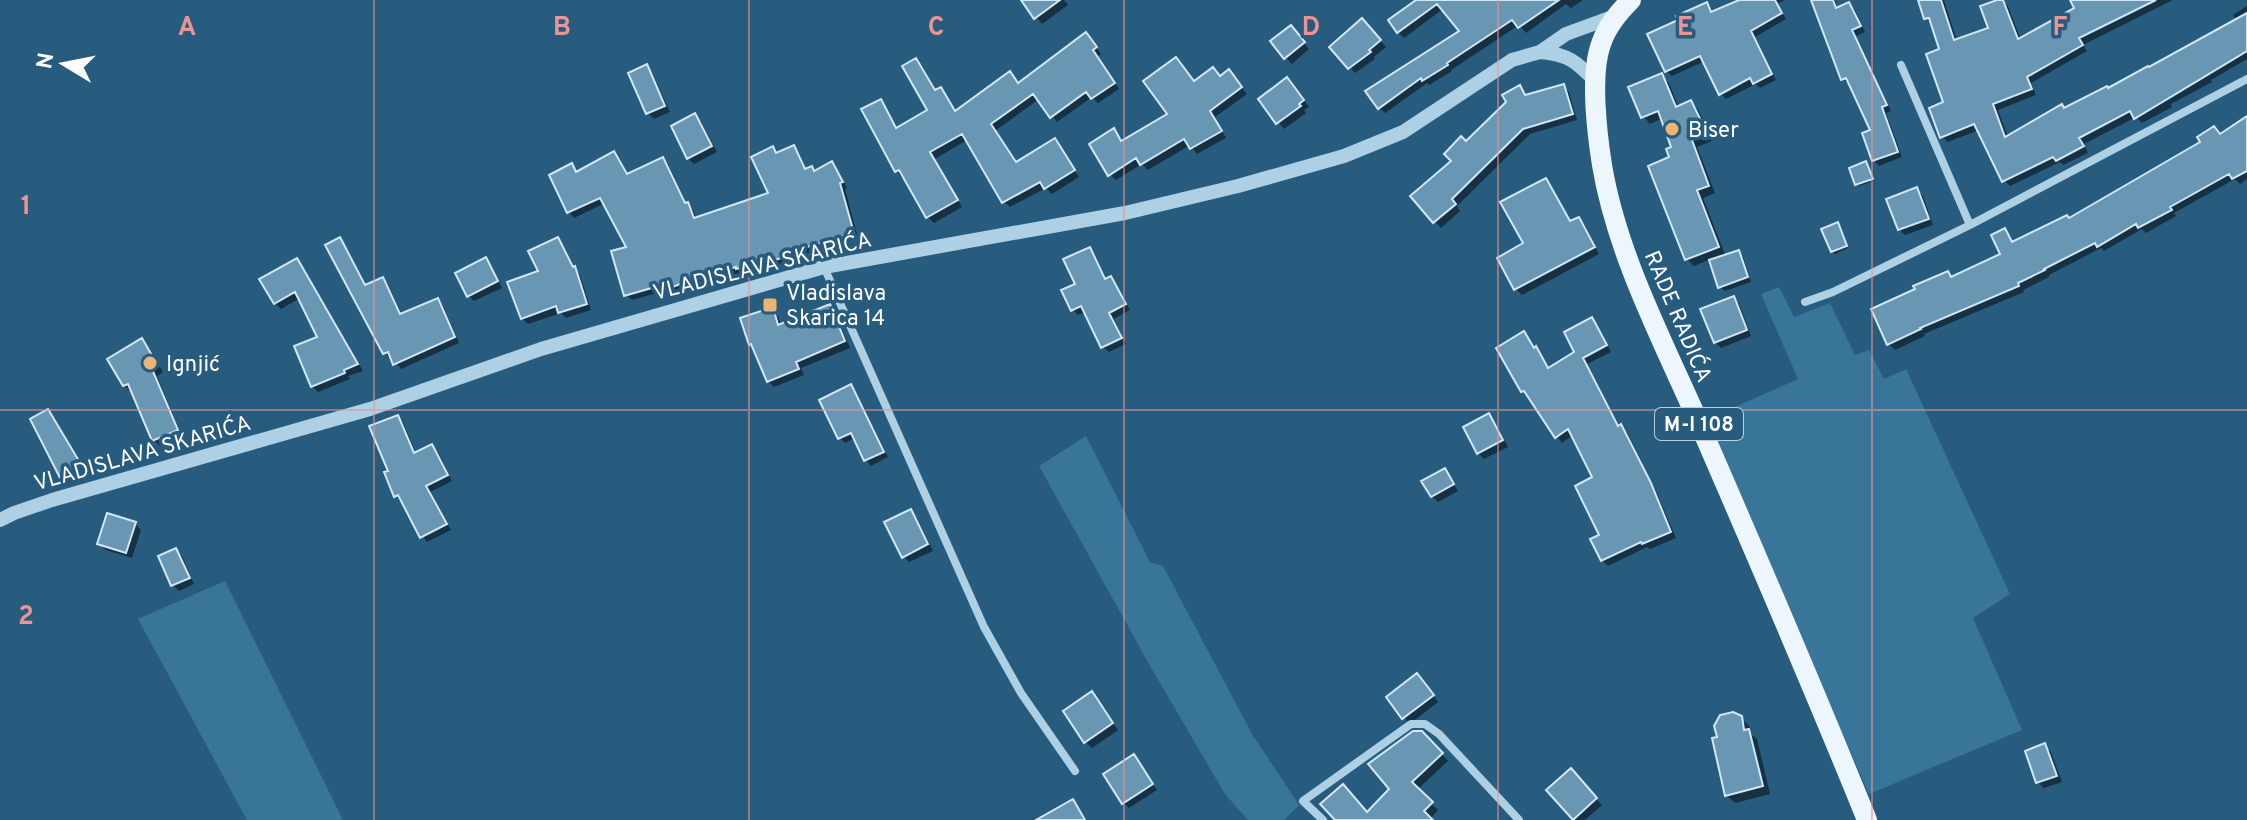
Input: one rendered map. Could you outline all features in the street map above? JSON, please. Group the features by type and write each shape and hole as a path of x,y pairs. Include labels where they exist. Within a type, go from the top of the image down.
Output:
{"main road":[{"name":"RADE RADIĆA","path":"1631,0 1615,16 1599,48 1596,82 1602,165 1617,228 1867,820"}],"street":[{"name":"VLADISLAVA SKARIĆA","path":"0,520 52,500 370,409 541,349 824,267 1125,213 1344,156 1403,132 1512,60 1540,52 1566,34 1615,16"},
{"path":"1540,52 1555,53 1574,60 1596,82"},
{"path":"1901,65 1970,225"},
{"path":"1805,302 1833,292 1970,225 2247,79"},
{"path":"824,267 984,627 1021,693 1075,771"},
{"path":"1323,820 1303,801 1411,724 1425,724 1439,734 1519,820"}],"shaded area":[{"path":"1779,287 1794,317 1830,303 1855,355 1869,350 1884,379 1906,369 2010,594 1973,618 2022,730 1869,794 1706,420 1798,379 1761,294"},
{"path":"1086,436 1150,562 1163,566 1252,734 1299,805 1284,820 1248,820 1225,794 1039,466"},
{"path":"225,581 343,820 247,820 138,619"}],"building":[{"path":"1021,0 1060,0 1034,19"},
{"path":"1416,0 1559,0 1518,28 1512,20 1378,109 1365,91 1459,31 1437,4 1397,33 1388,20"},
{"path":"1739,0 1775,0 1782,13 1751,31 1772,74 1753,84 1750,78 1719,95 1700,56 1665,72 1647,34 1707,2 1711,12"},
{"path":"1811,0 1833,0 1836,8 1849,2 1861,26 1852,30 1887,105 1882,107 1898,152 1872,161 1862,133 1870,130 1846,78 1841,80"},
{"path":"1918,0 1941,0 1954,40 1988,28 1980,6 1997,0 2003,0 2018,39 2074,8 2070,0 2156,0 2079,38 2083,45 2027,77 2032,89 1993,104 2005,137 2062,104 2064,108 2108,88 2247,13 2247,51 2134,119 2130,111 2079,138 2084,146 2056,161 2053,157 2002,182 1974,124 1940,138 1929,108 1943,102 1926,54 1939,49 1929,18 1924,19"},
{"path":"1362,18 1381,40 1369,50 1371,52 1348,69 1329,47"},
{"path":"1291,25 1305,42 1284,59 1270,41"},
{"path":"1086,32 1097,47 1093,50 1115,83 1091,99 1086,92 1050,118 1033,94 991,124 1016,162 1055,138 1075,170 1044,189 1040,182 1002,203 962,134 930,152 958,200 926,218 899,170 895,172 861,109 881,99 896,128 927,110 902,66 916,58 935,90 941,87 955,111 1010,71 1018,83"},
{"path":"1176,57 1194,81 1213,67 1220,76 1229,69 1242,87 1210,111 1222,131 1190,149 1184,139 1140,165 1136,158 1108,176 1089,144 1114,128 1121,141 1167,114 1143,81"},
{"path":"647,64 665,106 646,114 628,73"},
{"path":"1662,73 1676,107 1691,100 1707,133 1692,140 1709,186 1697,190 1719,247 1685,260 1648,166 1669,157 1666,149 1671,147 1658,111 1641,118 1628,87"},
{"path":"1287,77 1304,100 1299,104 1301,106 1276,124 1258,99"},
{"path":"1564,84 1573,114 1523,129 1452,199 1456,204 1433,223 1410,196 1451,161 1444,154 1461,136 1466,141 1506,102 1502,95 1520,85 1525,95"},
{"path":"695,113 712,146 687,159 671,126"},
{"path":"2247,116 2247,171 2232,179 2229,174 2138,228 2136,224 2097,247 2095,243 2018,283 2019,286 1887,345 1871,309 1948,271 1951,277 2000,254 1991,235 2005,228 2012,242 2067,215 2069,218 2200,142 2197,137 2214,126 2220,134"},
{"path":"794,145 805,169 812,166 814,171 832,161 843,182 840,183 854,233 790,252 791,255 765,263 698,277 665,290 662,285 624,296 611,251 626,247 600,198 567,213 549,175 572,163 576,172 614,151 627,174 663,157 694,218 768,193 751,157 773,146 776,153"},
{"path":"1866,161 1873,179 1855,185 1849,168"},
{"path":"1546,178 1570,221 1579,217 1595,247 1514,290 1497,258 1523,243 1500,202"},
{"path":"1917,187 1929,219 1898,230 1886,199"},
{"path":"1838,222 1847,246 1831,252 1821,229"},
{"path":"340,237 365,285 383,277 400,314 438,298 455,337 393,365 388,352 383,354 325,245"},
{"path":"558,237 575,266 587,304 558,313 556,306 521,319 507,282 538,271 528,251"},
{"path":"1090,247 1105,279 1111,276 1126,304 1109,313 1122,338 1101,348 1081,306 1071,311 1061,290 1075,284 1063,259"},
{"path":"1739,250 1748,277 1718,288 1709,260"},
{"path":"486,257 498,281 467,297 455,273"},
{"path":"297,258 358,364 311,387 294,346 317,337 295,292 274,304 259,279"},
{"path":"1734,296 1747,330 1714,343 1700,309"},
{"path":"830,304 845,341 796,362 799,369 767,382 740,318 773,307 778,325"},
{"path":"1592,317 1607,345 1583,358 1651,483 1671,532 1601,561 1590,539 1599,535 1575,486 1592,477 1568,429 1555,438 1524,391 1521,392 1496,348 1524,331 1548,368 1574,352 1564,332"},
{"path":"142,338 158,366 152,369 178,430 152,441 128,384 123,386 107,359"},
{"path":"851,384 884,452 864,461 851,433 838,439 819,400"},
{"path":"48,409 82,466 60,478 30,419"},
{"path":"1489,413 1503,440 1477,454 1463,427"},
{"path":"398,415 414,453 432,444 448,475 426,486 447,524 420,538 398,495 394,497 384,472 388,471 369,426"},
{"path":"1445,468 1454,484 1431,497 1421,481"},
{"path":"911,509 928,544 902,558 884,522"},
{"path":"107,513 136,522 126,553 97,544"},
{"path":"176,548 190,578 171,586 158,556"},
{"path":"1417,673 1434,695 1402,719 1386,697"},
{"path":"1092,691 1113,723 1084,743 1063,711"},
{"path":"1733,712 1742,716 1744,730 1749,729 1763,786 1725,796 1712,738 1717,737 1714,726 1720,715"},
{"path":"1413,731 1422,731 1443,753 1412,782 1433,802 1424,811 1433,820 1335,820 1320,804 1343,784 1367,812 1389,789 1368,764"},
{"path":"2045,743 2057,776 2036,783 2025,751"},
{"path":"1134,754 1153,784 1122,804 1103,774"},
{"path":"1571,768 1597,798 1573,820 1546,790"},
{"path":"1073,799 1085,820 1036,820"}],"place":[{"name":"Biser","path":"1672,129"},
{"name":"Vladislava Skarica 14","path":"770,305"},
{"name":"Ignjić","path":"150,363"}]}
